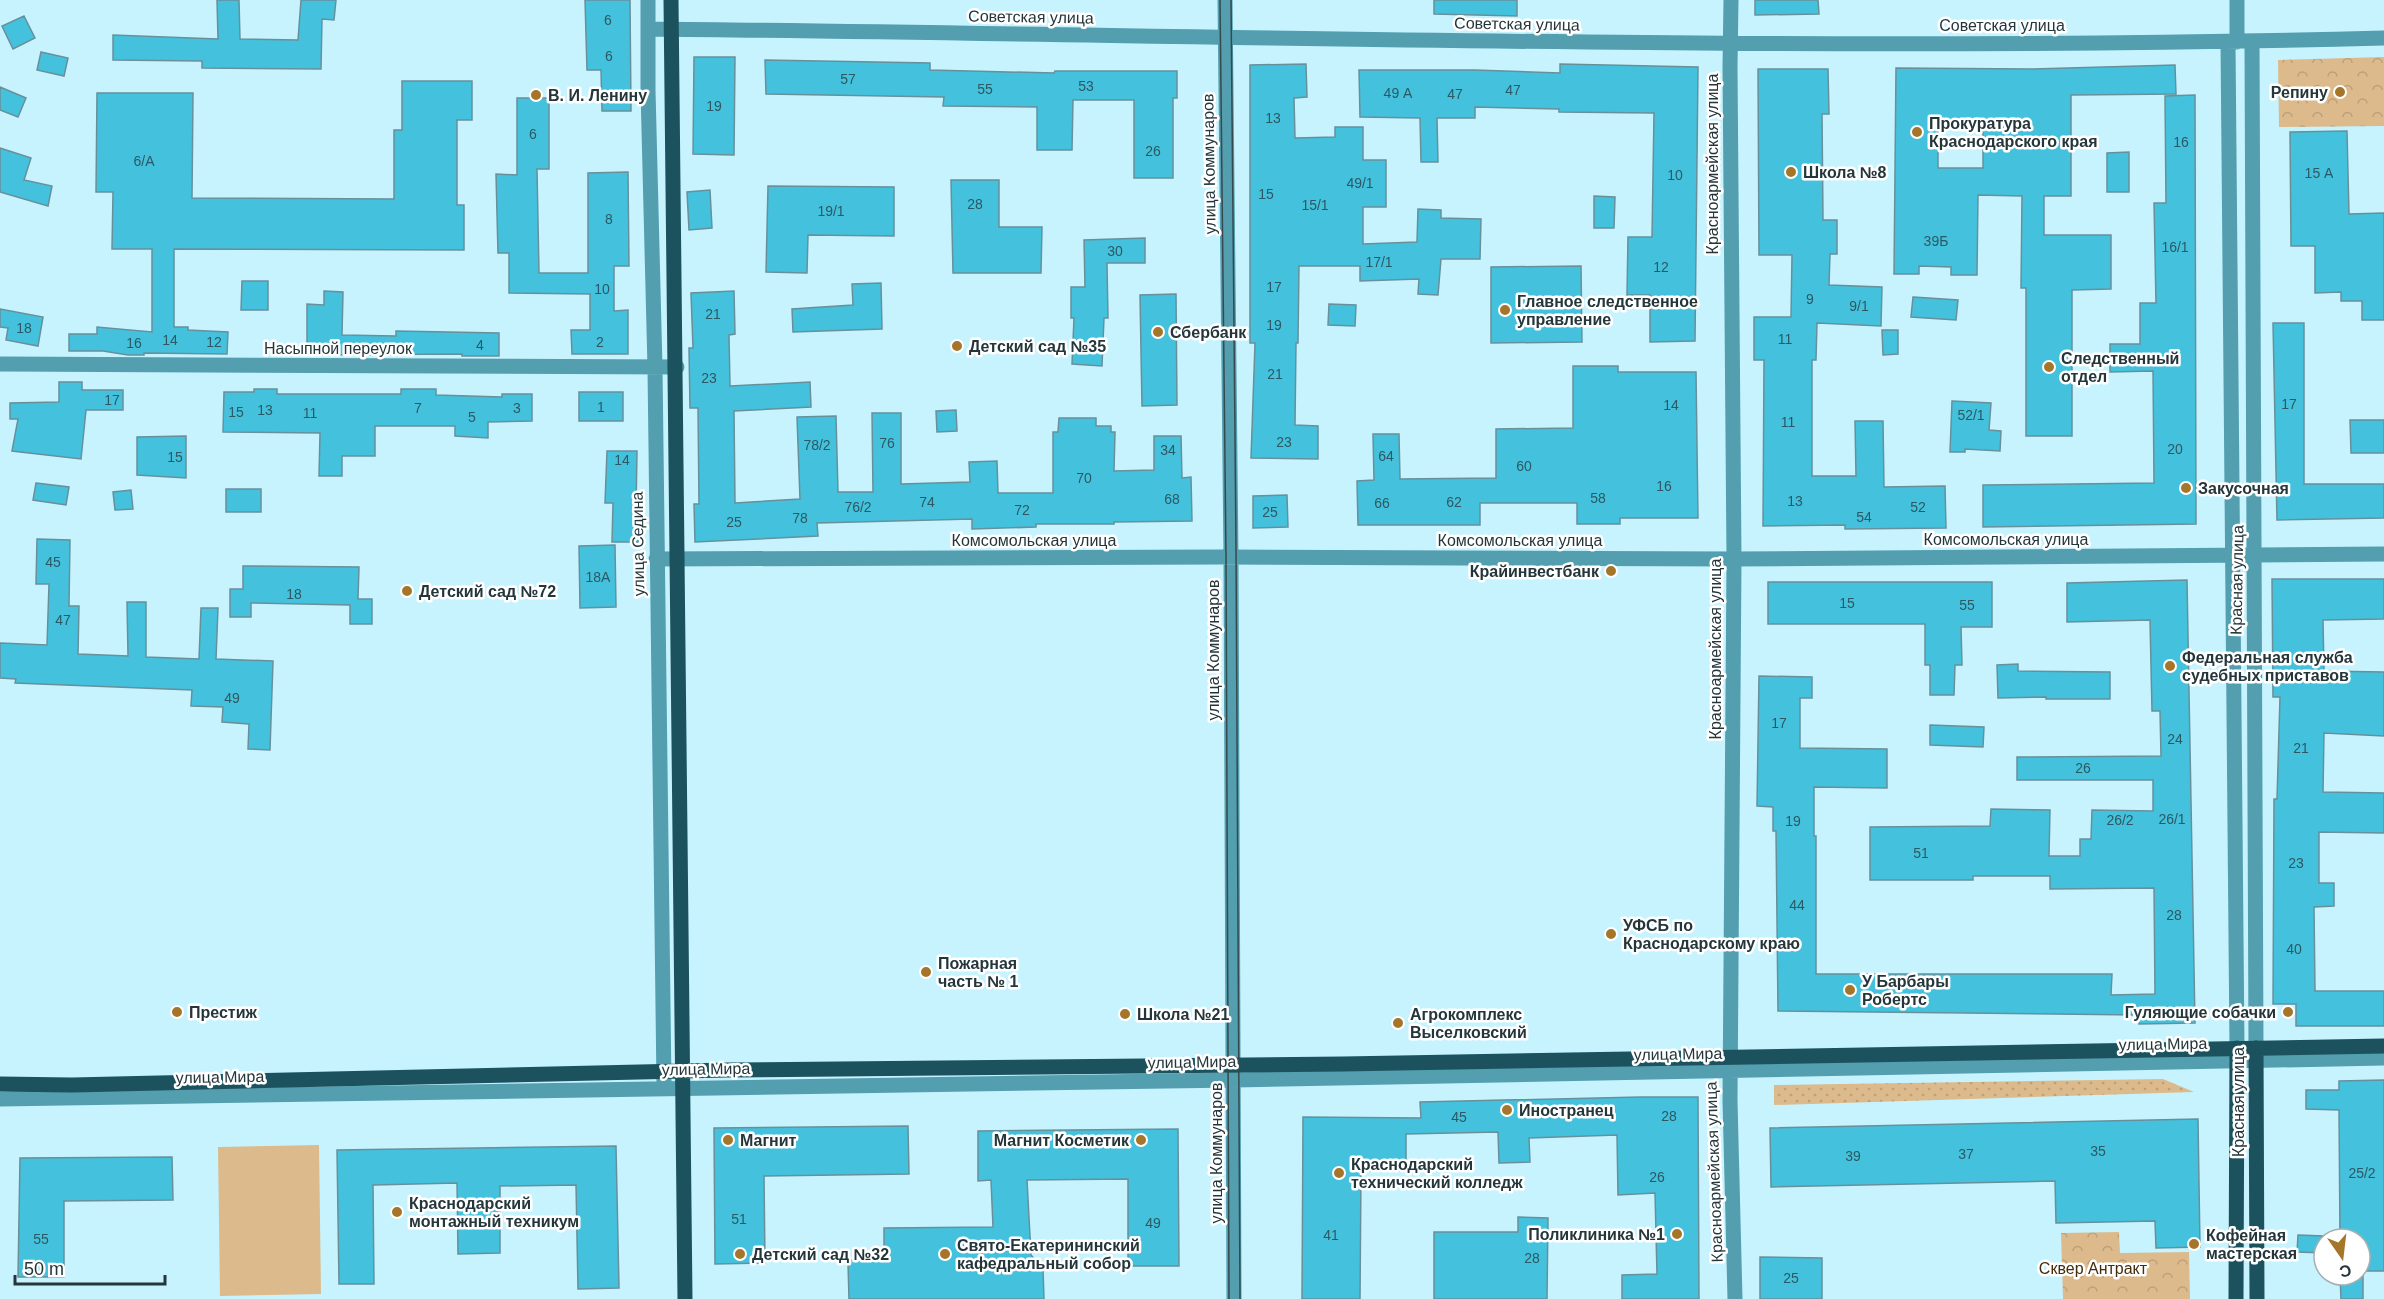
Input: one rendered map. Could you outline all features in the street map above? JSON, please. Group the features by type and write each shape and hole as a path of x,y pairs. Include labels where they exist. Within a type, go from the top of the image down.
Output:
{"main road":[{"path":"671,0 677,368 685,1299"},
{"name":"улица Мира","path":"0,1084 72,1085 664,1071 1234,1072 2256,1054 2384,1046"},
{"name":"Красная улица","path":"2236,1299 2237,1054"},
{"name":"Красная улица","path":"2256,1054 2256,1299"}],"street":[{"name":"улица Седина","path":"648,0 664,1088"},
{"name":"улица Коммунаров","path":"1225,0 1231,557 1234,1299"},
{"name":"Красноармейская улица","path":"1731,0 1734,559 1729,1064 1736,1299"},
{"name":"Красная улица","path":"2237,0 2255,556 2256,1054"},
{"name":"Советская улица","path":"649,29 1730,44 2239,42 2384,38"},
{"name":"Красная улица","path":"2237,1054 2232,556 2239,42"},
{"name":"Насыпной переулок","path":"0,364 677,368"},
{"name":"Комсомольская улица","path":"656,559 1231,557 1734,559 2384,554"},
{"name":"улица Мира","path":"2256,1054 2384,1058"},
{"name":"улица Мира","path":"0,1099 684,1088 1234,1072"}],"green space":[{"path":"2384,57 2384,126 2279,127 2278,60"},
{"path":"2163,1079 2194,1092 1774,1105 1774,1085"},
{"path":"319,1145 321,1294 220,1296 218,1147"},
{"name":"Сквер Антракт","path":"2119,1232 2120,1253 2189,1252 2190,1299 2063,1299 2061,1233"}],"building":[{"path":"217,0 239,0 240,39 298,40 301,0 336,0 334,20 322,19 321,69 202,68 202,61 113,60 113,35 218,39"},
{"path":"585,0 630,0 631,111 602,111 601,70 587,70"},
{"path":"1434,0 1517,0 1517,16 1434,14"},
{"path":"1755,0 1818,0 1819,14 1755,15"},
{"path":"24,16 35,38 13,49 2,26"},
{"path":"41,52 68,58 64,76 37,70"},
{"path":"694,57 735,57 734,155 693,154"},
{"path":"765,60 930,63 930,70 1054,73 1055,71 1177,71 1177,98 1173,98 1173,178 1134,178 1134,100 1073,100 1072,150 1037,150 1037,107 943,106 944,97 766,94"},
{"path":"1306,64 1307,97 1294,98 1295,138 1335,137 1335,127 1363,127 1363,160 1386,160 1386,207 1363,207 1363,244 1417,242 1418,209 1441,210 1441,218 1481,219 1480,259 1441,259 1438,295 1418,294 1419,279 1360,281 1360,266 1299,266 1295,425 1318,426 1318,459 1251,458 1255,343 1250,343 1250,65"},
{"path":"1560,64 1698,67 1695,341 1650,342 1650,295 1627,295 1628,237 1652,237 1654,113 1559,112 1559,109 1475,107 1475,118 1437,118 1438,162 1421,162 1420,118 1360,117 1359,70 1560,73"},
{"path":"2175,65 2176,94 2071,95 2071,196 2044,196 2044,235 2111,235 2111,289 2072,290 2072,436 2026,436 2026,288 2021,288 2022,196 1978,195 1977,275 1951,275 1951,267 1919,266 1919,274 1894,274 1896,68 2031,69","holes":["1938,121 1983,121 1983,168 1938,168"]},
{"path":"1758,69 1828,69 1829,114 1822,114 1823,220 1837,220 1837,254 1830,254 1829,285 1882,287 1881,326 1817,323 1816,360 1812,360 1812,476 1856,476 1855,421 1883,421 1884,487 1945,486 1946,528 1845,529 1845,525 1763,526 1764,360 1754,360 1754,317 1791,317 1792,255 1759,255"},
{"path":"402,81 472,81 472,120 457,120 457,205 464,205 464,250 174,249 174,327 228,332 227,354 144,353 144,355 128,355 103,351 69,351 69,334 97,334 97,327 152,332 152,249 112,249 113,192 96,192 97,93 193,93 192,198 394,199 394,130 402,130"},
{"path":"0,87 26,98 18,117 0,110"},
{"path":"2195,95 2196,524 1983,527 1983,485 2154,483 2153,371 2110,372 2110,344 2140,344 2140,303 2156,303 2154,203 2166,203 2165,96"},
{"path":"517,98 549,98 549,169 537,169 539,273 588,273 588,173 628,172 629,266 614,266 614,311 628,310 628,354 572,354 571,330 590,330 590,294 509,293 509,253 498,253 496,174 517,175"},
{"path":"2347,131 2349,214 2384,213 2384,320 2362,320 2362,301 2341,301 2341,292 2315,293 2315,246 2291,246 2290,132"},
{"path":"0,148 31,158 24,180 52,186 48,206 0,192"},
{"path":"2129,152 2129,192 2107,192 2107,153"},
{"path":"951,180 999,180 999,227 1042,227 1041,273 953,273"},
{"path":"768,186 894,187 894,236 808,235 807,273 766,272"},
{"path":"710,190 712,228 689,230 687,192"},
{"path":"1594,196 1615,197 1614,228 1594,228"},
{"path":"1145,238 1145,263 1107,263 1108,318 1104,318 1102,366 1072,364 1074,318 1071,318 1071,287 1085,287 1084,240"},
{"name":"Главное следственное управление","path":"1581,266 1582,342 1491,343 1491,267"},
{"path":"242,281 268,281 268,310 241,310"},
{"path":"881,283 882,329 793,332 792,309 853,305 852,284"},
{"path":"324,291 343,292 342,335 396,336 396,331 499,333 499,356 462,356 462,354 307,355 307,304 324,305"},
{"path":"734,291 735,334 729,335 730,386 810,382 811,407 734,411 735,503 800,499 797,417 836,416 838,492 873,492 872,413 901,413 901,484 970,482 969,462 997,461 998,493 1053,493 1053,432 1058,432 1059,418 1096,418 1096,426 1111,426 1111,432 1115,432 1114,471 1154,470 1154,436 1181,436 1182,478 1191,477 1192,521 1036,524 1036,527 972,529 972,519 817,523 818,536 695,542 694,504 699,504 698,408 690,408 689,348 693,348 691,293"},
{"path":"1176,294 1177,405 1142,406 1140,295"},
{"path":"1913,297 1958,300 1956,320 1911,317"},
{"path":"1329,304 1356,305 1355,326 1328,325"},
{"path":"0,309 43,317 38,346 6,340 8,328 0,327"},
{"path":"2273,323 2304,323 2304,484 2384,484 2384,518 2277,520"},
{"path":"1882,330 1898,330 1898,354 1883,355"},
{"path":"1573,366 1618,366 1618,372 1696,372 1698,518 1620,518 1620,524 1577,524 1577,503 1480,503 1480,525 1358,525 1357,481 1374,480 1373,434 1399,434 1400,479 1496,478 1496,429 1573,428"},
{"path":"59,382 82,382 82,390 123,390 123,410 86,410 81,459 12,451 18,419 10,419 10,403 59,402"},
{"path":"254,389 277,389 277,394 401,394 401,389 436,389 436,395 502,397 502,394 532,394 532,421 488,422 488,438 455,436 455,426 375,426 375,456 342,456 342,476 319,476 320,433 223,432 224,392 254,392"},
{"path":"579,392 623,392 623,421 579,421"},
{"path":"1952,401 1991,403 1989,430 2001,431 2000,451 1965,449 1965,452 1950,452"},
{"path":"956,410 957,431 937,432 936,411"},
{"path":"2350,420 2384,420 2384,453 2351,453"},
{"path":"186,436 186,478 137,475 137,437"},
{"path":"607,451 637,451 638,542 612,542 613,503 605,503"},
{"path":"36,483 69,487 66,505 33,500"},
{"path":"226,489 261,489 261,512 226,512"},
{"path":"131,490 133,509 115,510 113,492"},
{"path":"1287,495 1288,527 1253,528 1253,496"},
{"path":"37,539 70,540 69,606 79,606 78,654 128,656 127,602 146,602 146,657 199,659 201,608 218,608 216,659 273,661 270,750 248,749 249,724 222,722 223,707 191,706 192,690 15,683 16,679 0,678 0,643 47,645 49,584 36,584"},
{"path":"615,545 616,607 580,608 579,546"},
{"path":"243,566 359,567 358,599 372,599 372,624 350,624 350,605 251,603 251,617 230,617 230,589 243,589"},
{"path":"2272,579 2384,579 2384,619 2323,620 2324,671 2384,672 2384,736 2324,733 2323,792 2384,793 2384,833 2319,832 2319,883 2334,883 2334,906 2314,907 2315,991 2384,991 2384,1026 2296,1026 2296,1004 2273,1004 2274,799 2277,799 2280,697 2273,697"},
{"path":"2187,580 2195,1023 2139,1024 2139,1015 1778,1011 1776,831 1773,831 1773,807 1757,806 1759,676 1812,677 1812,698 1800,698 1800,748 1887,749 1887,788 1814,787 1816,974 2112,974 2111,995 2155,994 2154,888 2050,889 2050,876 1973,876 1973,880 1870,880 1870,827 1990,826 1991,809 2050,810 2049,856 2080,856 2080,839 2091,839 2092,810 2153,811 2153,780 2017,780 2017,757 2161,756 2160,711 2152,711 2150,620 2067,622 2067,583"},
{"path":"1768,582 1992,582 1992,627 1961,627 1962,665 1955,665 1954,695 1930,695 1930,665 1925,665 1925,624 1768,624"},
{"path":"2018,664 2018,671 2110,672 2110,699 1998,698 1997,665"},
{"path":"1930,725 1984,727 1983,747 1930,745"},
{"path":"2384,1080 2384,1271 2372,1271 2372,1227 2340,1227 2339,1110 2306,1109 2306,1090 2339,1090 2339,1081"},
{"path":"1698,1097 1699,1299 1622,1299 1622,1275 1657,1274 1655,1193 1618,1195 1617,1135 1529,1138 1530,1162 1499,1163 1498,1132 1406,1134 1406,1171 1361,1171 1360,1299 1302,1299 1303,1117 1421,1118 1420,1102"},
{"path":"2198,1119 2200,1247 2156,1248 2155,1221 2056,1223 2055,1181 1771,1187 1770,1128"},
{"path":"908,1126 909,1174 764,1176 765,1263 715,1264 714,1128"},
{"path":"1178,1129 1179,1266 1128,1266 1128,1179 1027,1180 1031,1255 1043,1269 1044,1299 849,1299 848,1263 862,1252 884,1251 884,1228 993,1227 991,1180 978,1181 978,1131"},
{"name":"Краснодарский монтажный техникум","path":"616,1146 619,1288 578,1289 576,1185 500,1186 500,1253 458,1254 457,1183 373,1185 374,1284 339,1284 337,1150"},
{"path":"172,1157 173,1200 64,1201 64,1277 18,1277 20,1158"},
{"path":"1518,1217 1548,1218 1547,1299 1434,1299 1434,1232 1518,1232"},
{"path":"2298,1235 2312,1236 2312,1253 2297,1252"},
{"path":"1760,1257 1822,1258 1822,1299 1760,1299"},
{"path":"2340,1287 2363,1287 2363,1299 2341,1299"}],"tram line":[{"path":"1220,0 1226,557 1229,1299"},
{"path":"1231,0 1240,1299"}],"place":[{"name":"Репину","path":"2340,92"},
{"name":"В. И. Ленину","path":"536,95"},
{"name":"Прокуратура Краснодарского края","path":"1917,132"},
{"name":"Школа №8","path":"1791,172"},
{"name":"Главное следственное управление","path":"1505,310"},
{"name":"Сбербанк","path":"1158,332"},
{"name":"Детский сад №35","path":"957,346"},
{"name":"Следственный отдел","path":"2049,367"},
{"name":"Закусочная","path":"2186,488"},
{"name":"Крайинвестбанк","path":"1611,571"},
{"name":"Детский сад №72","path":"407,591"},
{"name":"Федеральная служба судебных приставов","path":"2170,666"},
{"name":"УФСБ по Краснодарскому краю","path":"1611,934"},
{"name":"Пожарная часть № 1","path":"926,972"},
{"name":"У Барбары Робертс","path":"1850,990"},
{"name":"Престиж","path":"177,1012"},
{"name":"Гуляющие собачки","path":"2288,1012"},
{"name":"Школа №21","path":"1125,1014"},
{"name":"Агрокомплекс Выселковский","path":"1398,1023"},
{"name":"Иностранец","path":"1507,1110"},
{"name":"Магнит","path":"728,1140"},
{"name":"Магнит Косметик","path":"1141,1140"},
{"name":"Краснодарский технический колледж","path":"1339,1173"},
{"name":"Краснодарский монтажный техникум","path":"397,1212"},
{"name":"Поликлиника №1","path":"1677,1234"},
{"name":"Кофейная мастерская","path":"2194,1244"},
{"name":"Детский сад №32","path":"740,1254"},
{"name":"Свято-Екатерининский кафедральный собор","path":"945,1254"}]}
